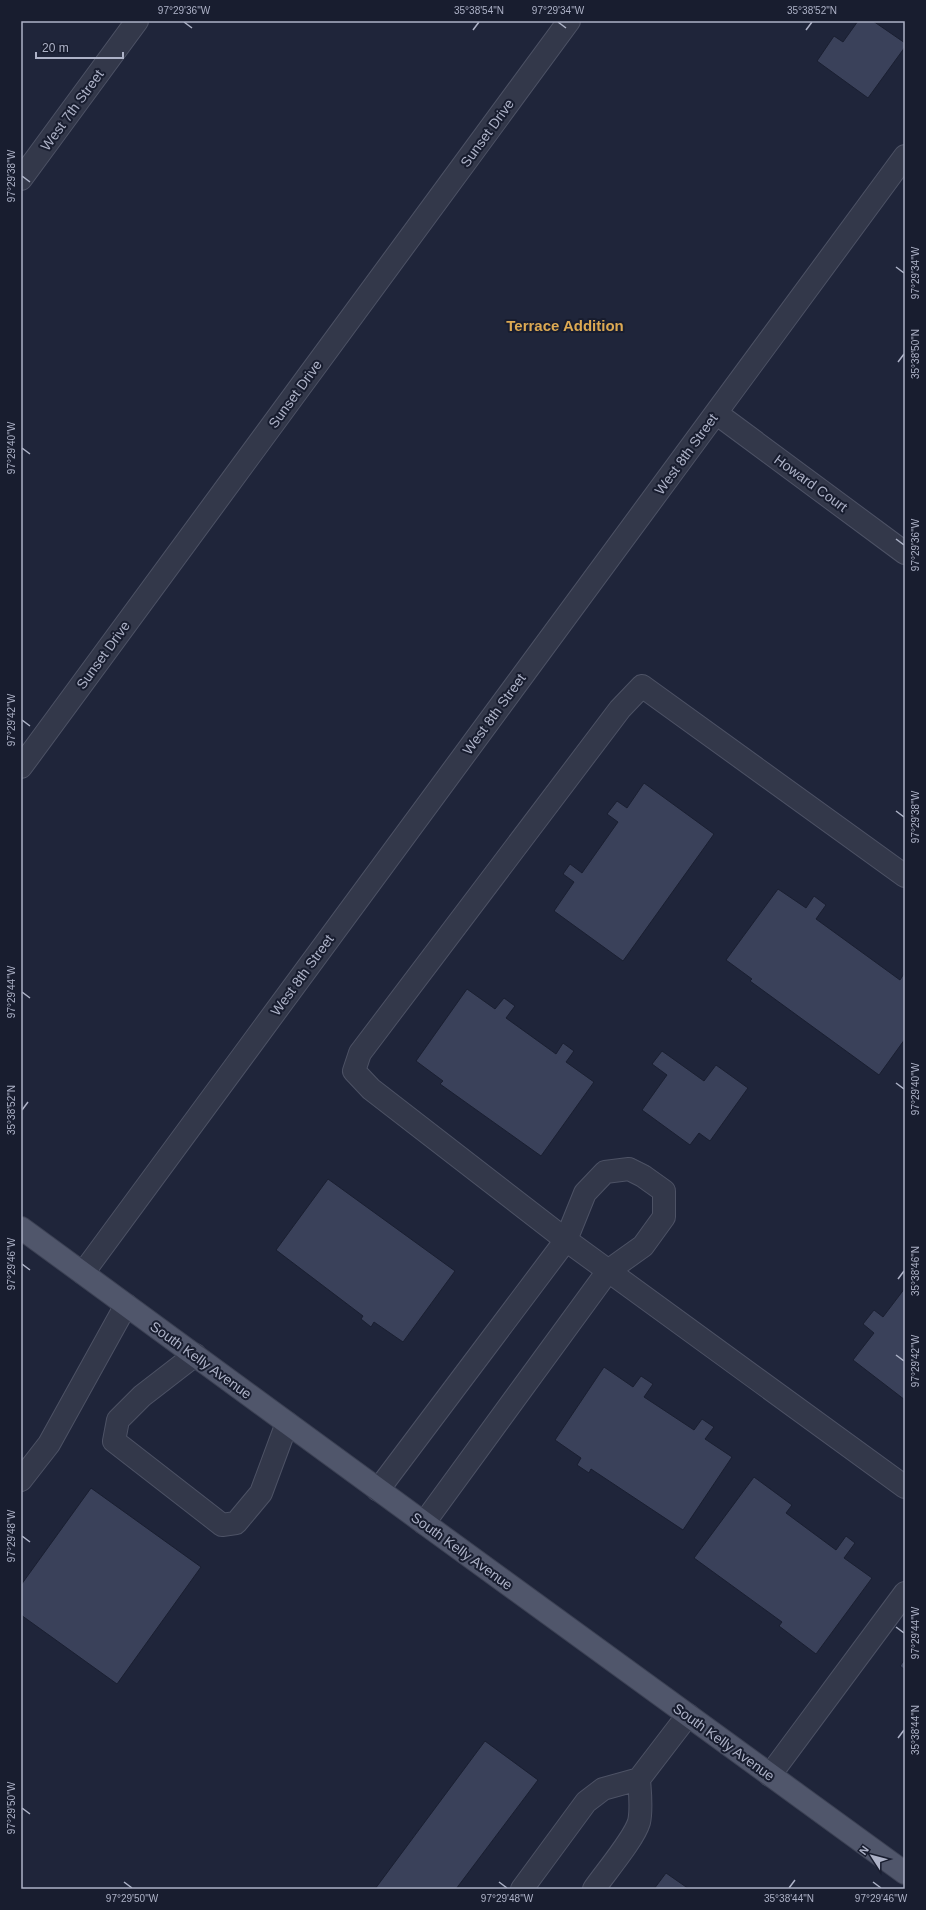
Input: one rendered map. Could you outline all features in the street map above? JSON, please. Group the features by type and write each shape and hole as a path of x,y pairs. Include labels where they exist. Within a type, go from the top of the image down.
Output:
{"main road":[{"name":"South Kelly Avenue","path":"21,1228 378,1490 905,1873"}],"street":[{"name":"West 7th Street","path":"21,179 137,21"},
{"name":"Sunset Drive","path":"21,767 569,21"},
{"name":"West 8th Street","path":"83,1273 905,156"},
{"name":"Howard Court","path":"716,413 905,553"},
{"path":"905,876 642,686 620,709 360,1053 354,1071 371,1089 566,1240 905,1486"},
{"path":"378,1490 566,1240 585,1193 605,1172 629,1169 643,1176 664,1191 664,1217 643,1246 608,1271 424,1523"},
{"path":"21,1480 49,1444 126,1305"},
{"path":"195,1355 142,1396 118,1420 114,1441 222,1525 236,1524 261,1494 287,1423"},
{"path":"770,1775 905,1593"},
{"path":"522,1889 586,1802 603,1789 639,1779 688,1715"},
{"path":"594,1889 625,1846 638,1823 640,1810 639,1779"}],"building":[{"path":"858,21 873,21 905,43 905,47 868,98 817,61 834,36 843,42"},
{"path":"644,783 714,834 623,961 554,911 574,882 563,874 570,864 582,873 618,822 607,814 617,801 627,808"},
{"path":"778,889 806,908 814,896 826,905 816,919 900,980 905,972 905,1039 879,1075 750,981 752,979 726,960"},
{"path":"467,989 495,1009 504,998 515,1006 506,1018 556,1054 563,1043 574,1051 566,1062 594,1082 541,1156 440,1084 443,1081 416,1061"},
{"path":"662,1051 704,1081 716,1065 748,1088 710,1141 699,1133 690,1145 642,1110 667,1075 652,1064"},
{"path":"328,1179 455,1271 403,1342 374,1322 371,1327 361,1319 363,1316 276,1250"},
{"path":"905,1288 905,1400 853,1360 874,1333 863,1324 874,1310 883,1317"},
{"path":"604,1367 633,1387 641,1376 653,1384 644,1397 694,1430 702,1419 714,1427 705,1439 732,1457 683,1530 591,1469 589,1473 577,1465 581,1458 555,1440"},
{"path":"754,1477 792,1505 786,1513 836,1550 846,1536 855,1543 844,1558 872,1578 816,1654 779,1626 782,1622 694,1558"},
{"path":"91,1488 201,1567 117,1684 21,1615 21,1585"},
{"path":"905,1659 905,1670 900,1666"},
{"path":"485,1741 538,1780 456,1889 375,1889"},
{"path":"666,1873 689,1889 654,1889"}],"district":[{"name":"Terrace Addition","path":"565,325"}]}
